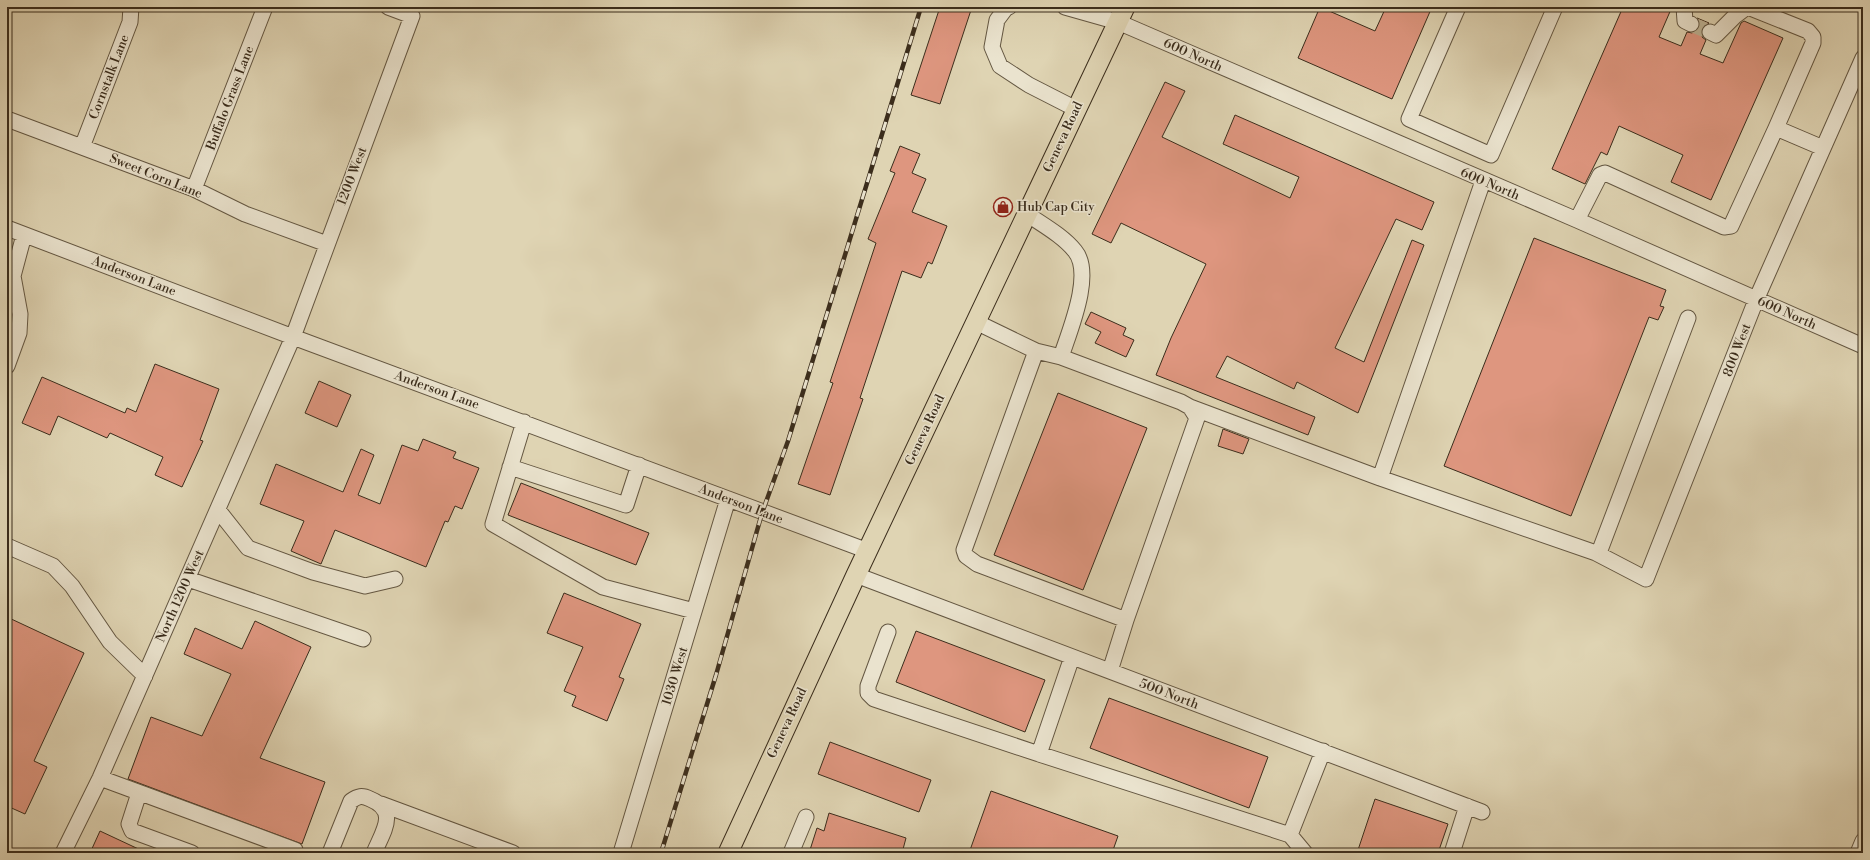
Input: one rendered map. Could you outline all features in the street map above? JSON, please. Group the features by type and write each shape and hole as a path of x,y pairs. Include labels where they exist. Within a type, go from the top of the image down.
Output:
{"main road":[{"name":"Geneva Road","path":"728,853 856,575 1121,14"}],"street":[{"name":"Cornstalk Lane","path":"82,147 130,22 131,7"},
{"name":"Buffalo Grass Lane","path":"194,189 265,7"},
{"name":"1200 West","path":"293,337 412,16 388,7"},
{"path":"1009,7 1006,8 997,20 992,48 1000,66 1029,85 1076,109"},
{"name":"600 North","path":"1065,7 1121,14 1483,181 1577,220 1863,346"},
{"path":"1458,7 1409,119 1490,155 1555,7"},
{"path":"1684,7 1685,21 1691,24"},
{"path":"1577,220 1600,175 1605,173 1724,227 1731,226 1813,44 1813,37 1808,31 1747,7 1735,16 1716,35 1710,32"},
{"name":"800 West","path":"1596,553 1646,579 1756,300 1863,58"},
{"name":"Sweet Corn Lane","path":"7,119 194,189 239,212 327,244"},
{"path":"1776,128 1823,148"},
{"path":"1380,478 1483,181"},
{"path":"1027,214 1062,239 1076,252 1083,272 1081,290 1062,358"},
{"name":"Anderson Lane","path":"7,228 293,337 868,551"},
{"path":"7,366 19,333 20,314 10,274 24,235"},
{"path":"976,322 1036,351 1062,358 1380,478 1596,553 1600,550 1688,318"},
{"name":"North 1200 West","path":"63,853 100,778 293,337"},
{"path":"1036,351 964,550 966,556 977,564 1126,620"},
{"path":"1110,671 1126,620 1197,418 1190,407"},
{"path":"524,422 493,524 603,587 694,611"},
{"path":"510,467 626,505 639,465"},
{"name":"1030 West","path":"621,853 728,499"},
{"path":"218,510 248,548 313,572 365,586 395,580"},
{"path":"7,546 53,566 72,586 110,642 145,676"},
{"name":"500 North","path":"856,575 1482,812"},
{"path":"188,579 363,639"},
{"path":"888,632 868,686 868,693 874,699 1290,835 1305,853"},
{"path":"1039,754 1072,657"},
{"path":"1290,835 1323,752"},
{"path":"100,778 295,850 295,853"},
{"path":"139,793 129,824 132,831 192,853"},
{"path":"330,853 351,801 357,796 361,796 513,853"},
{"path":"374,853 387,823 386,809 381,804"},
{"path":"1452,853 1467,806"},
{"path":"791,853 806,817"},
{"path":"1858,853 1863,841"}],"building":[{"path":"940,7 972,7 940,104 911,95"},
{"path":"1320,7 1375,31 1386,7 1432,7 1392,99 1298,58"},
{"path":"1623,7 1672,7 1659,37 1681,46 1687,32 1692,33 1699,28 1700,23 1697,18 1709,23 1702,28 1702,37 1706,40 1700,54 1723,63 1741,23 1744,21 1783,38 1711,200 1671,182 1683,155 1619,126 1607,155 1601,152 1585,184 1552,169"},
{"path":"1165,82 1185,91 1162,137 1290,198 1299,177 1223,144 1235,115 1434,202 1422,230 1396,219 1335,348 1364,362 1412,240 1424,245 1358,413 1297,382 1294,389 1227,356 1216,377 1315,417 1308,435 1156,375 1171,338 1206,264 1121,223 1111,243 1092,234"},
{"path":"900,146 920,154 912,173 926,179 912,212 947,226 932,264 928,262 921,278 902,271 860,398 863,399 830,495 798,484 833,383 830,382 876,243 868,239 895,173 890,171"},
{"path":"1534,238 1666,290 1660,306 1664,307 1658,320 1649,317 1571,516 1444,466"},
{"path":"1091,312 1126,328 1123,335 1134,340 1126,357 1095,343 1101,332 1085,324"},
{"path":"155,364 219,389 200,440 203,441 182,487 155,475 163,457 110,433 107,438 58,416 50,435 22,423 42,377 125,413 127,408 136,412"},
{"path":"319,381 351,395 337,427 305,413"},
{"path":"1058,393 1147,428 1083,590 994,555"},
{"path":"1223,429 1249,439 1243,454 1218,446"},
{"path":"423,439 456,452 453,458 479,468 462,509 455,506 448,522 445,521 426,567 335,530 321,564 291,551 304,521 260,504 276,464 343,492 361,449 374,455 358,495 380,504 402,445 418,451"},
{"path":"521,483 649,533 636,565 508,515"},
{"path":"564,593 641,624 619,677 624,679 607,721 572,706 576,696 564,691 583,647 547,633"},
{"path":"7,617 84,653 34,761 47,767 25,814 7,806"},
{"path":"255,621 311,647 260,758 325,782 302,844 128,779 151,717 202,736 231,674 184,654 195,628 242,649"},
{"path":"916,631 1045,680 1025,732 896,682"},
{"path":"1109,698 1268,757 1249,808 1090,748"},
{"path":"830,742 931,780 919,812 818,774"},
{"path":"991,791 1118,836 1112,853 969,853"},
{"path":"1375,799 1448,824 1438,853 1357,853"},
{"path":"829,813 906,838 902,853 809,853 817,828 824,831"},
{"path":"100,831 147,853 90,853"}],"tunnel":[{"path":"1691,24 1710,32"}],"railway":[{"path":"661,853 716,675 762,513 788,441 921,7"}],"place":[{"name":"Hub Cap City","path":"1003,207"}]}
